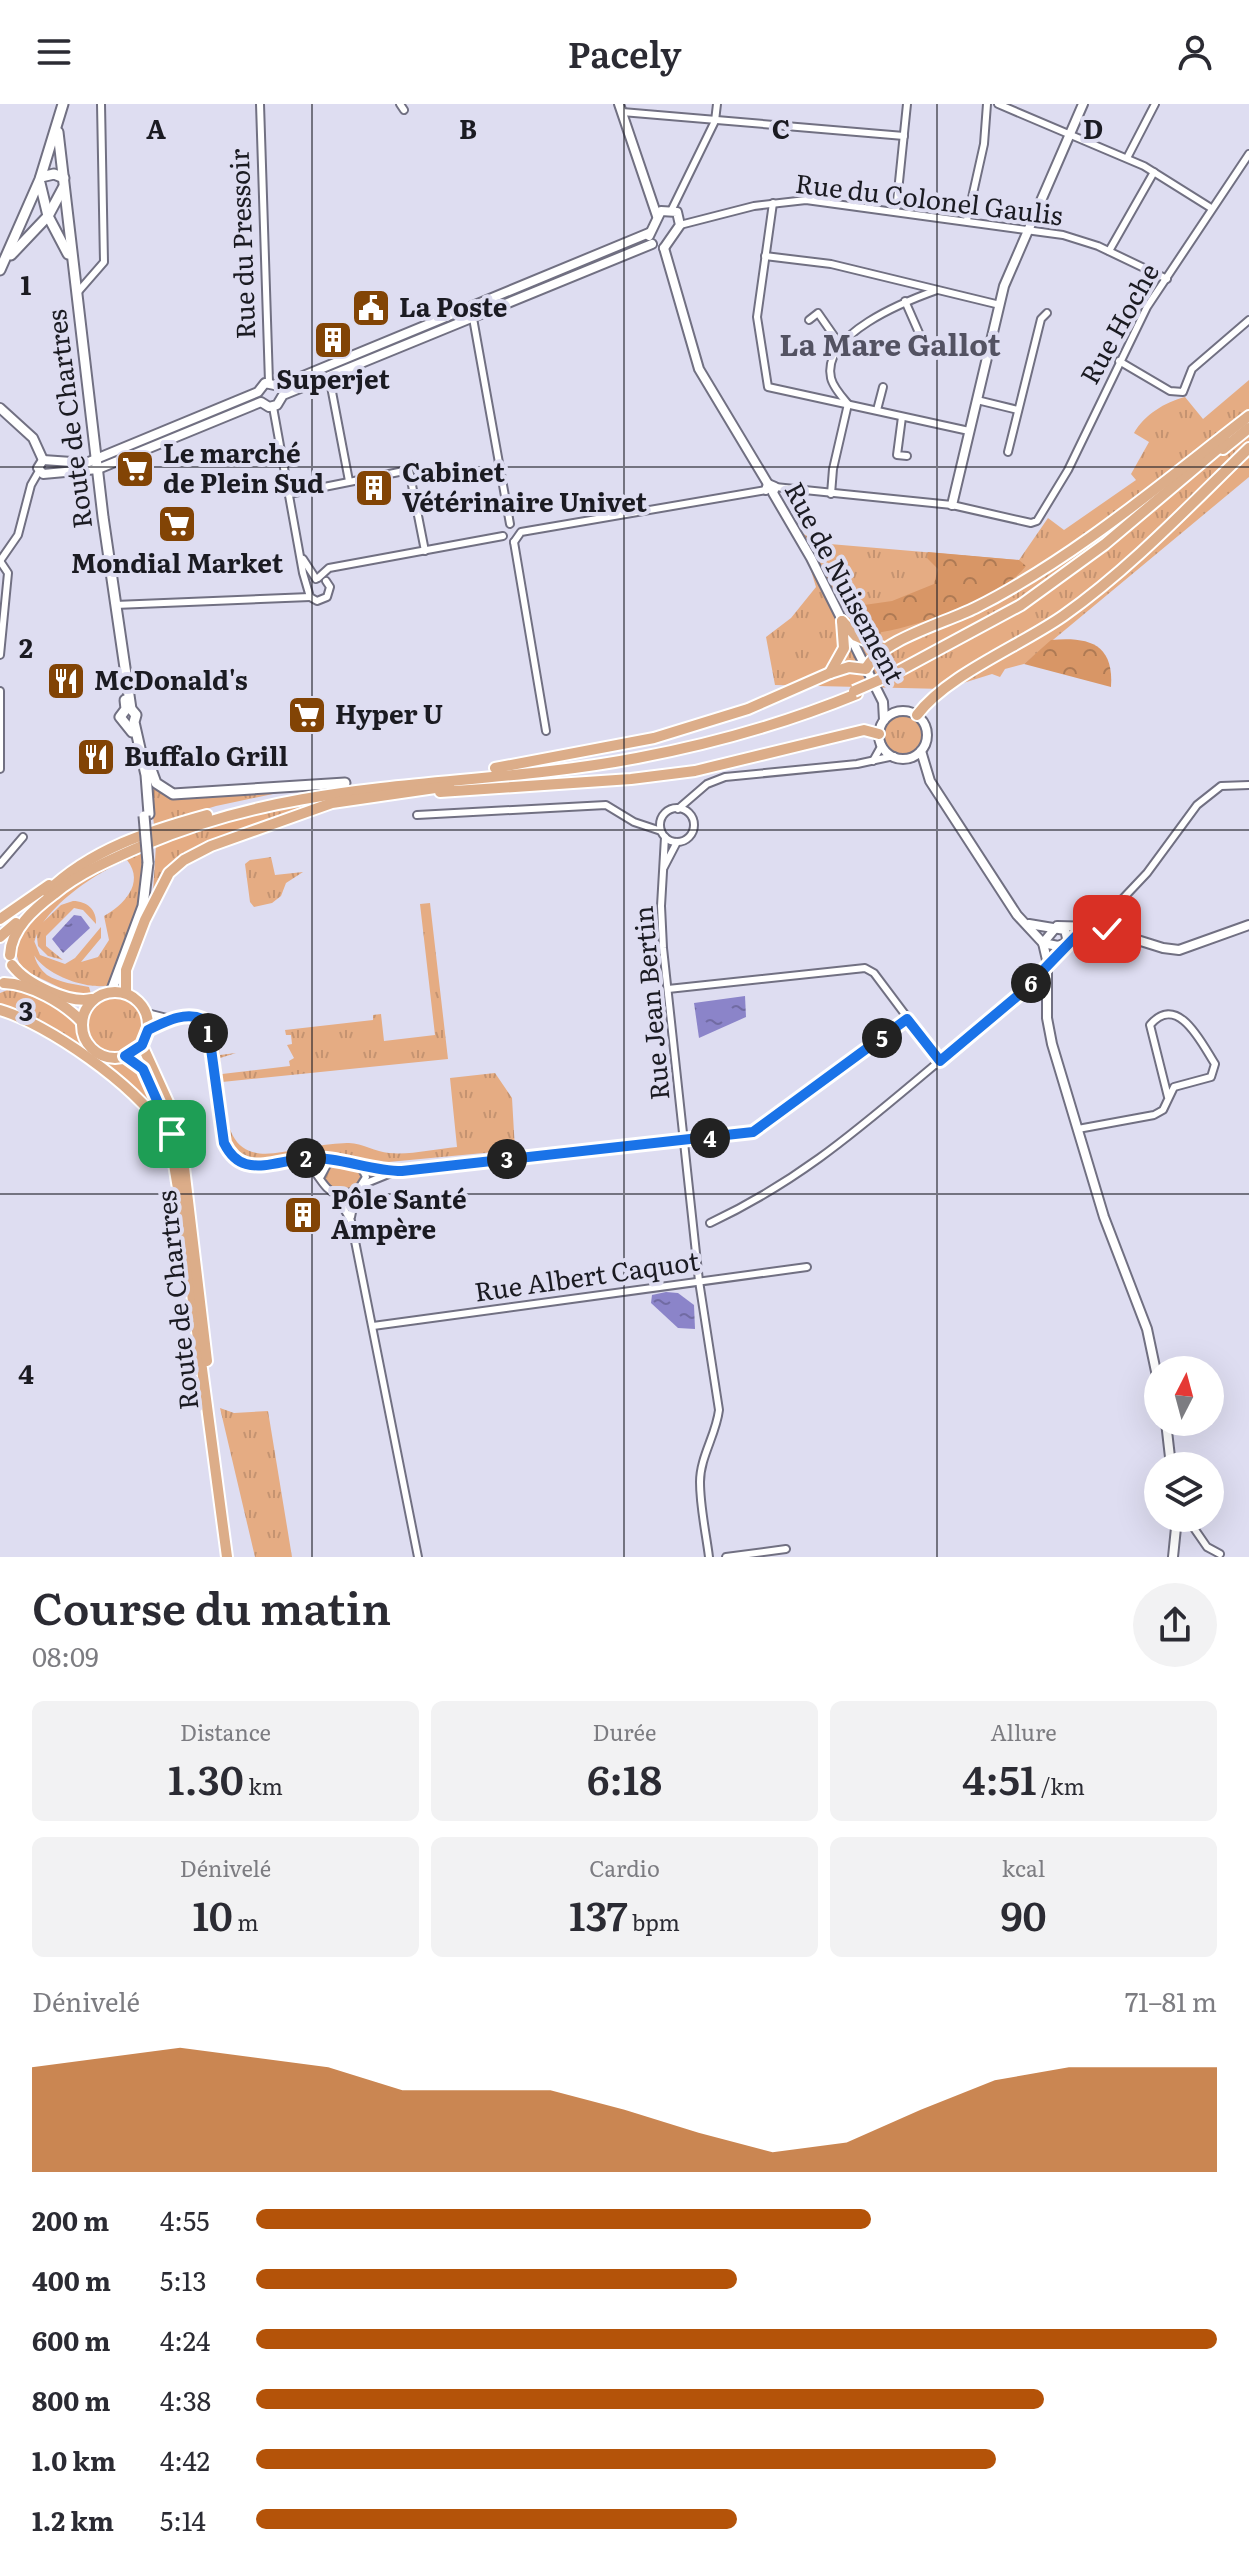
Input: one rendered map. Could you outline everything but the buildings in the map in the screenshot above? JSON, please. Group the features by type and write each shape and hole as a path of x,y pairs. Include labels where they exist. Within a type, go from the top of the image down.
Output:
{"main road":[{"path":"0,270 58,132 63,104"},
{"name":"Route de Chartres","path":"58,132 123,674 128,709 136,715 131,723 147,815"},
{"path":"0,270 33,229 48,216 64,181 54,174 40,178"},
{"path":"40,178 48,216 73,269"},
{"path":"23,218 33,229 58,233"},
{"path":"495,768 654,738 748,709 830,673 849,667 866,669 883,648 977,607 1018,584 1249,422"},
{"path":"145,920 169,873 184,860 211,846 316,809 362,797 638,762 740,734 856,693 986,626 1056,581 1105,544 1249,422"},
{"path":"917,715 944,689 1061,617 1105,584 1249,448"},
{"path":"842,621 856,636 883,648"},
{"path":"830,673 844,648 842,621"},
{"path":"140,744 156,783 173,794 345,783 658,749 749,727 856,693"},
{"name":"Route de Chartres","path":"126,993 126,970 145,920 152,888 140,744 131,723"},
{"path":"316,809 446,791 657,776 787,751 864,730 881,740"},
{"path":"82,1022 53,1001 2,984 11,960 15,933 38,907 69,883 110,860 211,820 332,792 604,763 740,734"},
{"path":"0,919 67,872 129,840 255,801 345,783"},
{"name":"Route de Chartres","path":"111,992 143,906 150,862"},
{"path":"0,937 67,872"},
{"path":"0,944 26,978 67,997 94,999"},
{"path":"111,992 126,993 139,1001 147,1013 148,1030 142,1045 125,1056 109,1057 95,1051 85,1038 82,1022 87,1007 94,999 111,992"},
{"path":"0,1010 46,1031 137,1097 169,1142 230,1557"},
{"name":"Route de Chartres","path":"142,1045 172,1111 181,1142 230,1557"},
{"name":"Route de Chartres","path":"125,1056 143,1069 165,1113 174,1143 178,1188"}],"street":[{"path":"77,293 104,262 101,104"},
{"name":"Rue du Pressoir","path":"260,104 269,382"},
{"path":"672,209 715,121 717,104"},
{"path":"896,211 907,104"},
{"path":"967,220 984,144 987,104"},
{"path":"998,104 1127,158 1211,208"},
{"path":"546,731 514,542 521,532 771,488 952,505 1000,305 1083,104"},
{"path":"1127,158 1155,104"},
{"path":"657,216 620,108 715,121 904,136"},
{"name":"Rue Hoche","path":"952,505 1031,523 1037,521 1068,470 1147,307 1248,156"},
{"path":"1109,251 1154,172"},
{"name":"Rue du Colonel Gaulis","path":"680,225 773,203 806,200 1030,228 1063,235 1109,251 1167,279"},
{"path":"773,203 757,317 766,384 774,391 969,431"},
{"path":"652,244 649,233 657,216 661,211 672,209"},
{"path":"148,443 258,392 269,382 281,390 329,376 652,244 664,248 680,225 680,216 672,209"},
{"path":"301,556 330,587 327,597 317,601 308,592 301,556 289,494 273,407 281,390 649,233"},
{"name":"Rue de Nuisement","path":"664,248 699,369 771,488 842,621 883,702 884,720"},
{"path":"765,256 831,264 1000,305"},
{"path":"831,494 833,469 848,404 831,381 830,365 841,346 865,324 905,301 937,290"},
{"path":"905,301 927,351"},
{"path":"471,307 510,524"},
{"path":"809,320 818,313 841,346"},
{"path":"1008,452 1041,319 1047,313"},
{"path":"1119,361 1170,391 1183,392 1192,369 1249,320"},
{"path":"329,376 349,481"},
{"path":"877,410 883,387"},
{"path":"258,392 261,402"},
{"path":"977,400 1018,410"},
{"path":"0,655 8,573 0,561 18,535 31,485 39,471 48,465 97,464 261,402 273,407"},
{"path":"0,408 33,438 48,465"},
{"path":"902,417 897,455 907,456"},
{"path":"289,494 409,470 425,551"},
{"path":"503,536 504,527 510,524 517,525 521,532"},
{"path":"115,605 300,597 337,568 503,536 514,542"},
{"path":"0,691 0,769"},
{"name":"Rue de Nuisement","path":"883,702 900,711"},
{"path":"873,761 884,720 900,711 917,715 926,728 921,751 924,771"},
{"path":"881,740 894,756"},
{"path":"906,758 921,751"},
{"path":"646,825 660,821 665,813 678,809 697,792 725,777 894,756 906,758 924,771 1017,915 1029,924 1043,943 1049,1031 1104,1217 1147,1329 1153,1356"},
{"path":"1043,943 1058,946 1092,927 1147,873 1197,805 1221,786 1249,785"},
{"path":"417,815 606,805 677,842 692,832 689,814 697,792"},
{"path":"678,809 689,814"},
{"path":"660,821 663,834"},
{"name":"Rue Jean Bertin","path":"663,834 661,906 668,989 699,1281 719,1410 717,1431 704,1459 700,1482 709,1557"},
{"path":"0,864 23,837"},
{"name":"Rue Jean Bertin","path":"663,870 677,842"},
{"path":"1029,924 1092,927 1179,950 1249,925"},
{"path":"1057,926 1065,930 1068,942"},
{"path":"1043,943 1057,926"},
{"path":"710,1223 762,1198 812,1167 1047,967 1068,942"},
{"path":"668,989 865,968 874,973 940,1061"},
{"path":"147,1013 171,1019"},
{"path":"1078,1129 1154,1115 1163,1110 1174,1087 1211,1077 1216,1072 1215,1064 1184,1017 1174,1014 1154,1020 1150,1025 1168,1097"},
{"path":"148,1030 171,1019 196,1016 207,1025 222,1137 230,1153 253,1165 296,1160 349,1160 362,1167 402,1171 753,1132 907,1019"},
{"path":"296,1160 311,1166 321,1176 324,1186 336,1195 351,1221 418,1557"},
{"path":"321,1176 331,1162"},
{"path":"362,1167 366,1175 364,1185"},
{"path":"336,1195 356,1192 364,1185 402,1171"},
{"path":"351,1221 356,1192"},
{"name":"Rue Albert Caquot","path":"373,1326 807,1267"},
{"path":"1173,1557 1176,1532"},
{"path":"1197,1532 1207,1547 1220,1554"},
{"path":"726,1557 786,1549"}],"green space":[{"path":"1249,380 1249,477 1024,664 1005,669 1000,677 992,674 944,689 775,685 766,637 791,618 816,587 799,531 818,543 1019,560 1048,518 1064,530 1136,480 1131,474 1149,442 1134,433 1149,415 1185,397 1203,419"},
{"path":"928,552 1019,560 1026,566 998,589 956,610 912,625 875,633 862,622 864,605 892,601 934,584 938,569 927,558"},
{"path":"1051,640 1076,640 1096,646 1108,661 1111,687 1024,664"},
{"path":"903,714 917,720 923,734 917,748 903,754 889,748 883,734 889,720"},
{"path":"148,774 158,789 287,791 216,806 154,825"},
{"path":"360,796 198,849 153,892 156,845 269,807"},
{"path":"144,849 141,902 112,984 102,986 74,982 46,968 35,956 47,975 62,982 89,987 91,994 71,993 21,969 14,947 38,913 53,900 88,877","holes":["127,860 134,877 133,886 124,900 104,916 109,940 98,957 81,962 101,938 101,927 75,958 65,964 40,955 35,942 42,924 56,907 93,878"]},
{"path":"271,857 275,875 303,872 286,883 281,896 272,903 254,907 250,902 245,864 250,860"},
{"path":"73,901 90,907 96,924 83,910 74,908 46,936 46,946 63,960 48,956 38,946 36,929 61,905"},
{"path":"430,903 448,1059 222,1082 226,1115 234,1137 245,1149 260,1153 347,1143 397,1153 457,1147 450,1078 495,1073 512,1098 515,1150 378,1163 373,1168 350,1157 258,1162 237,1156 226,1139 213,1035 222,1035 218,1039 220,1055 236,1053 220,1058 222,1074 290,1066 289,1061 294,1058 287,1045 292,1044 291,1035 286,1035 285,1030 373,1020 373,1015 381,1014 384,1041 435,1035 420,904"},
{"path":"12,988 59,1008 73,1020 83,1045 95,1058 138,1067 168,1128 131,1089 0,1006 0,993"},
{"path":"115,996 136,1004 144,1025 136,1046 115,1054 94,1046 86,1025 94,1004"},
{"path":"346,1163 357,1166 362,1181 356,1189 337,1192 324,1178 325,1174 329,1168"},
{"path":"220,1408 234,1413 268,1411 292,1557 255,1557"}],"water":[{"path":"74,915 81,916 90,928 63,953 52,939"},
{"path":"745,996 746,1017 699,1038 694,1003"},
{"path":"678,1293 694,1305 695,1329 678,1328 651,1303 652,1295"}],"place":[{"name":"La Poste","path":"371,308"},
{"name":"Superjet","path":"333,340"},
{"name":"Le marché de Plein Sud","path":"135,469"},
{"name":"Cabinet Vétérinaire Univet","path":"374,488"},
{"name":"Mondial Market","path":"177,524"},
{"name":"McDonald's","path":"66,681"},
{"name":"Hyper U","path":"307,715"},
{"name":"Buffalo Grill","path":"96,757"},
{"name":"Pôle Santé Ampère","path":"303,1215"}],"district":[{"name":"La Mare Gallot","path":"890,346"}],"route":[{"path":"172,1134 143,1069 125,1056 142,1045 148,1030 171,1019 193,1016 203,1019 208,1027 224,1143 233,1157 247,1164 305,1158 329,1162 349,1160 370,1170 402,1171 753,1132 907,1019 940,1061 1021,993 1080,932 1089,927 1107,929"}]}
